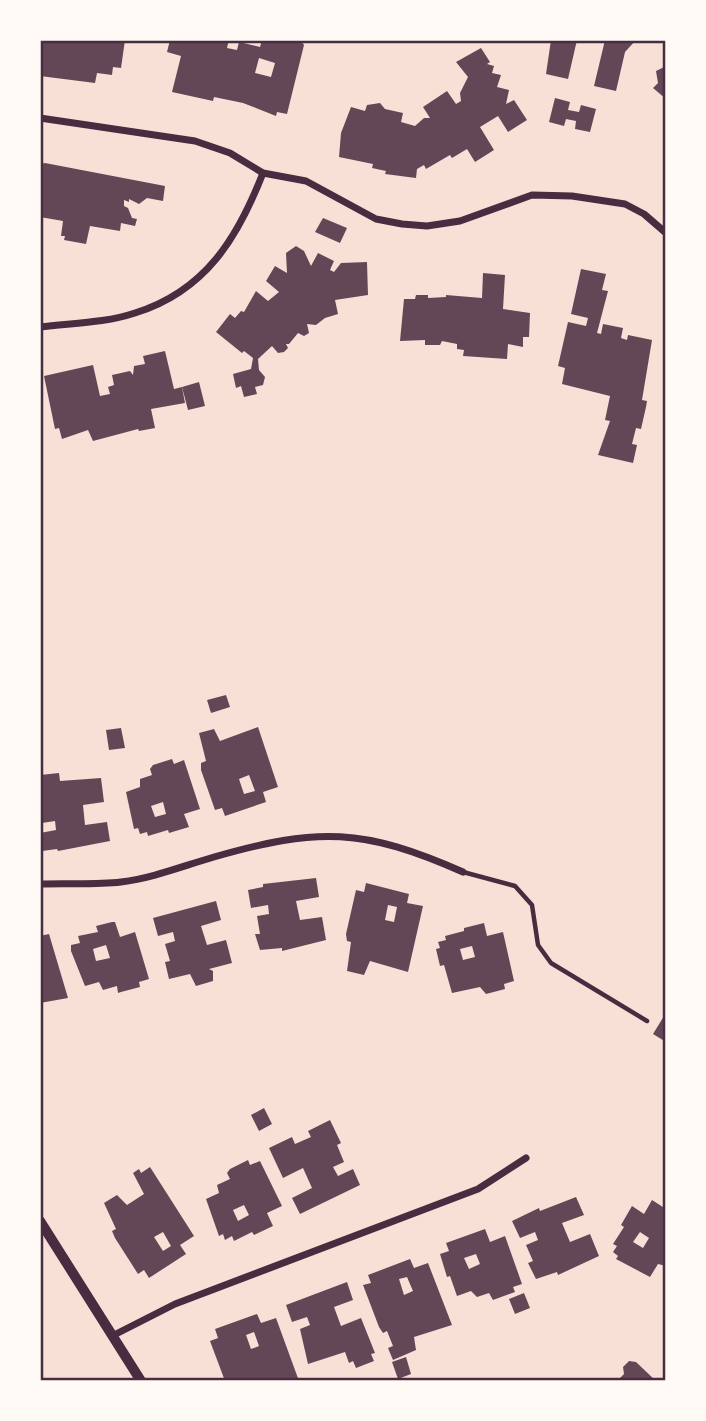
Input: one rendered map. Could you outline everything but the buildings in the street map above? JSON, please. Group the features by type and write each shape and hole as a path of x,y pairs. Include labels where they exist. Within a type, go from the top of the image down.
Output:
{"street":[{"path":"40,118 195,141 230,153 263,173 306,181 376,219 401,224 427,226 460,221 532,195 572,196 625,204 645,214 666,233"},
{"path":"40,327 135,313 165,300 195,281 224,253 245,218 263,173"},
{"path":"40,884 121,882 289,838 334,835 376,839 416,851 463,872"},
{"path":"112,1336 175,1304 478,1189 526,1158"},
{"path":"40,1221 141,1381"}],"lane":[{"path":"463,872 515,886 532,905 538,945 551,963 646,1021"}]}
